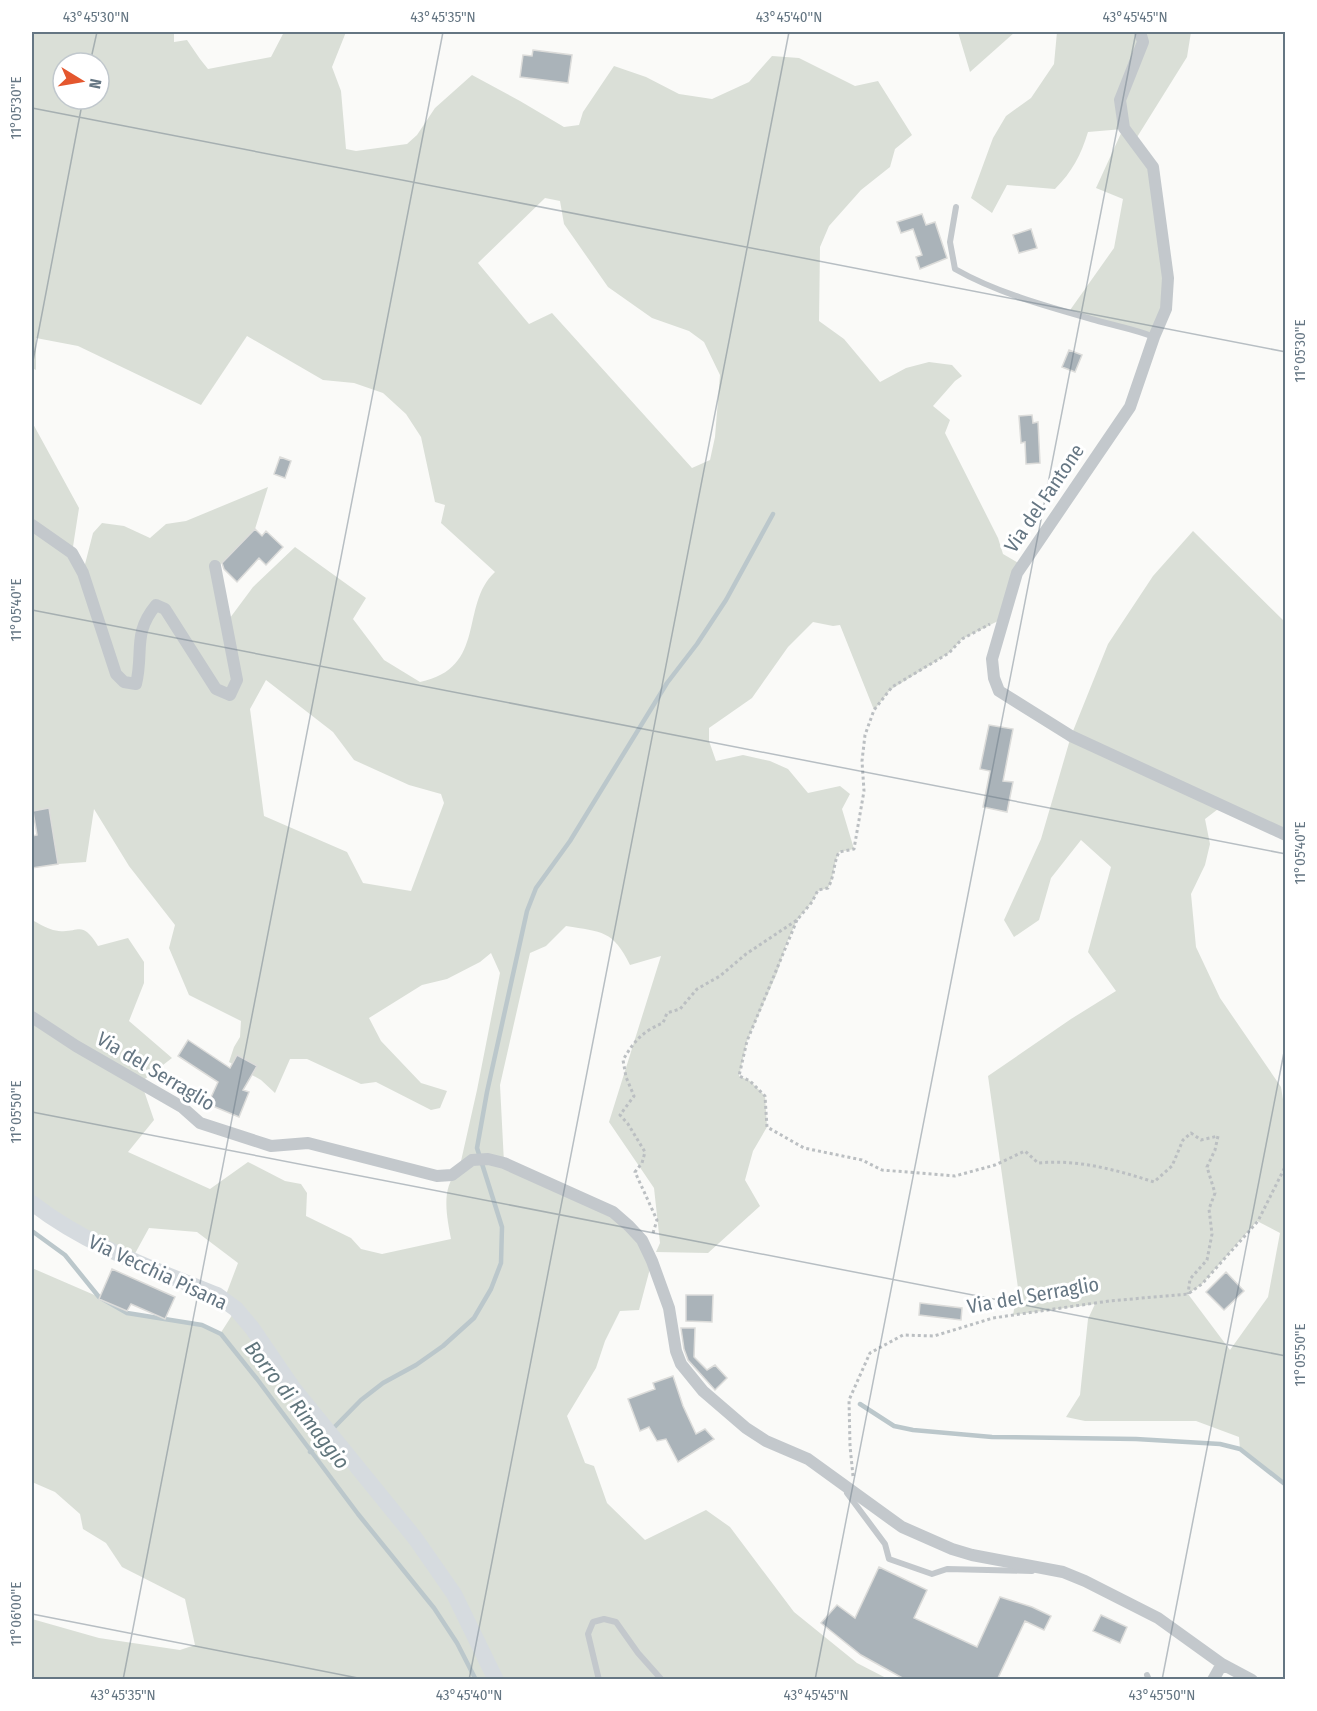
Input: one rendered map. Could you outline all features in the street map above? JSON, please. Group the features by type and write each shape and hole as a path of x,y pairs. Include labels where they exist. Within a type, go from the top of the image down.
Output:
{"main road":[{"name":"Via Vecchia Pisana","path":"32,1203 86,1239 217,1295 236,1309 252,1328 292,1388 415,1538 440,1572 454,1594 496,1680"}],"street":[{"name":"Via del Fantone","path":"1140,32 1143,42 1120,100 1124,129 1153,166 1168,278 1166,309 1130,408 1017,573 992,659 993,678 999,691 1071,736 1286,835"},
{"path":"32,525 72,553 83,573 116,674 124,682 136,684 140,669 139,636 148,614 156,605 165,609 216,688 230,695 237,680 216,566"},
{"name":"Via del Serraglio","path":"32,1017 76,1046 182,1107 200,1122 271,1146 308,1143 437,1176 452,1175 472,1160 488,1159 504,1163 613,1212 642,1240 669,1308 676,1351 681,1364 703,1391 746,1428 766,1441 808,1459 839,1478 902,1527 952,1549 972,1555 1063,1572 1158,1618 1222,1664 1252,1680"},
{"path":"1213,1680 1222,1664"}],"lane":[{"path":"956,207 950,242 955,269 1033,301 1105,323 1135,329 1154,337"},
{"path":"839,1478 885,1544 889,1559 932,1574 947,1569 1063,1572"},
{"path":"599,1680 588,1634 592,1622 604,1619 616,1622 638,1653 662,1680"}],"path":[{"path":"642,1240 650,1241 657,1220 635,1172 642,1163 645,1152 620,1115 634,1096 626,1077 623,1060 632,1045 648,1029 663,1023 667,1013 680,1009 697,989 720,976 746,954 797,920 818,891 828,888 835,876 834,862 839,852 854,849 864,791 862,761 865,735 874,710 892,687 949,653 962,639 1002,620"},
{"path":"797,920 747,1041 739,1076 750,1081 765,1096 767,1127 804,1148 862,1160 882,1170 955,1176 995,1165 1025,1151 1038,1163 1058,1161 1078,1164 1126,1173 1154,1182 1172,1166 1183,1140 1191,1133 1201,1140 1218,1136 1215,1150 1207,1167 1215,1193 1209,1209 1212,1234 1207,1260 1190,1279 1188,1294"},
{"path":"1188,1294 1202,1284 1257,1221 1286,1166"},
{"name":"Via del Serraglio","path":"855,1492 850,1446 849,1400 870,1353 903,1335 934,1336 993,1318 1109,1301 1188,1294"}],"shaded area":[{"path":"32,32 174,32 174,42 187,40 208,69 271,57 284,32 346,32 332,67 341,91 346,149 356,151 407,144 417,135 435,108 472,75 564,127 579,125 583,112 614,66 646,77 679,94 712,99 749,82 772,56 799,58 855,86 878,81 912,135 895,149 890,167 861,190 829,226 820,247 819,321 844,339 880,382 906,368 929,362 952,365 962,376 933,406 950,420 945,433 998,538 1003,554 1022,565 1002,619 962,639 949,653 890,690 874,710 840,625 813,622 788,647 752,698 709,728 709,741 716,761 743,755 770,761 788,769 808,793 840,786 850,794 842,809 854,849 839,852 828,888 818,891 797,920 747,1041 739,1076 750,1081 765,1096 767,1127 753,1151 745,1180 760,1206 708,1253 656,1252 660,1243 654,1188 609,1122 661,956 630,965 612,939 598,932 566,926 546,946 530,953 500,1085 504,1163 613,1212 652,1261 639,1310 620,1311 605,1341 596,1368 567,1416 585,1463 594,1466 607,1503 645,1540 706,1510 730,1527 794,1612 857,1663 888,1679 32,1679 32,1619 99,1638 180,1650 195,1645 185,1599 122,1567 106,1543 83,1529 80,1514 55,1492 32,1482 32,1268 99,1297 127,1313 202,1325 220,1334 236,1309 224,1300 238,1263 197,1232 149,1228 132,1259 32,1203 32,920 53,930 83,930 98,946 128,938 144,962 144,983 129,1021 172,1058 141,1082 154,1120 128,1152 210,1189 248,1162 285,1181 301,1184 307,1193 306,1216 351,1238 361,1249 382,1254 451,1239 447,1194 453,1177 459,1170 500,973 491,953 480,962 447,979 422,985 369,1018 381,1041 421,1083 447,1091 440,1108 431,1110 376,1082 361,1084 307,1059 290,1059 275,1093 261,1080 229,1062 240,1037 241,1021 189,995 169,948 175,925 129,866 94,809 86,862 58,864 49,808 32,811 32,422 79,508 72,553 83,572 93,533 102,523 124,526 150,538 166,524 186,521 268,487 255,529 220,565 227,622 253,587 295,547 366,598 353,619 384,660 420,682 441,675 455,664 470,634 484,586 495,572 441,523 445,505 435,502 421,437 406,414 383,393 354,383 323,380 247,336 201,405 78,346 36,338 36,370 32,368","holes":["545,198 560,201 564,224 608,287 652,318 689,331 704,342 720,375 715,437 710,460 692,468 552,313 529,324 478,263","266,680 333,732 354,760 409,785 441,794 444,803 411,891 363,883 347,852 264,816 250,709"]},
{"path":"958,32 1015,32 970,72"},
{"path":"1057,32 1191,32 1187,57 1134,142 1153,167 1168,278 1154,337 1068,313 1114,248 1123,199 1096,188 1123,129 1088,132 1075,163 1055,189 1007,185 992,213 971,198 993,138 1006,116 1031,98 1054,64"},
{"path":"1193,531 1285,622 1285,835 1222,806 1205,819 1210,844 1205,865 1191,894 1196,947 1220,998 1281,1087 1286,1118 1285,1485 1240,1449 1239,1437 1196,1421 1085,1421 1066,1417 1080,1395 1088,1319 1095,1304 1013,1315 1018,1288 988,1076 1116,991 1088,952 1111,867 1081,840 1051,878 1039,920 1014,937 1004,920 1041,839 1071,736 1108,644 1153,576","holes":["1257,1221 1280,1233 1268,1297 1230,1350 1188,1294 1202,1284"]}],"building":[{"path":"533,50 572,55 568,83 520,77 523,55 532,56"},
{"path":"922,214 926,225 935,222 947,258 920,269 916,257 922,255 913,229 901,233 897,222"},
{"path":"1031,229 1037,248 1019,253 1013,235"},
{"path":"1069,350 1082,355 1075,372 1062,367"},
{"path":"1032,415 1033,423 1038,422 1040,463 1026,464 1025,442 1021,443 1019,416"},
{"path":"280,457 291,461 285,478 274,474"},
{"path":"255,529 262,536 266,531 283,547 266,565 259,558 237,582 224,569 222,563"},
{"path":"989,725 1013,729 1003,781 1013,782 1007,812 983,807 990,771 980,769"},
{"path":"49,808 58,864 32,868 32,836 37,835 33,811"},
{"path":"188,1040 230,1068 237,1055 257,1066 243,1090 249,1092 239,1117 208,1104 218,1082 178,1056"},
{"path":"112,1269 175,1297 165,1319 131,1304 127,1311 99,1299"},
{"path":"1226,1272 1244,1291 1224,1310 1206,1292"},
{"path":"686,1295 713,1295 712,1322 686,1321"},
{"path":"920,1303 962,1308 961,1320 919,1315"},
{"path":"681,1328 695,1328 694,1357 707,1370 715,1365 727,1378 715,1390 688,1360"},
{"path":"673,1376 696,1434 705,1429 714,1439 678,1462 666,1439 657,1441 649,1427 640,1431 628,1399 655,1389 653,1383"},
{"path":"879,1567 927,1590 914,1618 977,1647 1000,1597 1032,1607 1051,1616 1044,1630 1025,1621 997,1680 906,1680 861,1655 821,1623 837,1605 855,1618"},
{"path":"1101,1615 1127,1627 1120,1643 1093,1631"}],"waterway":[{"path":"310,1452 361,1400 383,1383 416,1365 443,1346 474,1318 491,1289 501,1263 502,1227 477,1148 527,911 536,888 570,841 667,683 697,644 726,600 773,514"},
{"name":"Borro di Rimaggio","path":"32,1231 65,1255 99,1297 127,1313 202,1325 221,1334 358,1514 434,1608 457,1643 476,1680"},
{"path":"860,1404 894,1426 913,1430 992,1437 1136,1439 1220,1444 1240,1449 1286,1485"}]}
